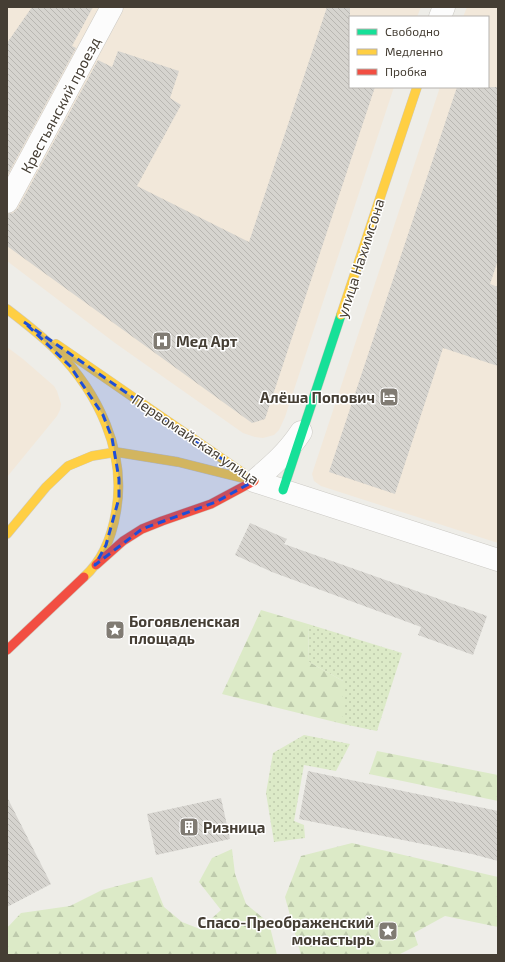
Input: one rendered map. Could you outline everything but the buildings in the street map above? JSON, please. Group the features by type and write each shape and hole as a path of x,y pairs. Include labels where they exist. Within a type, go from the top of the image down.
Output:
{"street":[{"name":"Крестьянский проезд","path":"7,202 112,7"},
{"name":"улица Нахимсона","path":"283,490 417,88"},
{"name":"Первомайская улица","path":"7,309 254,481 498,560"},
{"name":"Первомайская улица","path":"24,322 70,366 85,386 103,415 116,452"},
{"name":"улица Нахимсона","path":"254,481 273,466 291,446 303,429"},
{"path":"7,534 46,487 68,466 92,456 116,452 178,462 254,481"},
{"path":"95,565 106,545 115,518 120,480 116,452"},
{"path":"7,650 121,542 164,519 197,510 216,502 254,481"}],"highlighted area":[{"path":"24,322 254,481 216,502 142,529 95,565 106,545 119,498 119,479 112,438 103,415 70,366"}],"shaded area":[{"path":"7,7 421,7 417,16 349,16 349,88 394,88 285,417 279,430 274,435 263,438 243,433 115,343 7,261"},
{"path":"467,7 498,7 498,543 321,486 314,481 312,474 440,88 489,88 489,16 463,16"},
{"path":"7,347 54,386 61,404 57,416 7,477"}],"green space":[{"path":"261,610 308,624 309,662 343,681 343,724 222,694"},
{"path":"308,624 402,653 377,731 343,724 343,681 309,662"},
{"path":"304,735 350,744 336,771 304,765 294,821 304,825 305,838 274,842 266,793 273,753"},
{"path":"377,751 498,775 498,801 369,774"},
{"path":"352,843 498,877 498,927 445,916 414,933 418,945 398,955 301,955 285,897 301,856"},
{"path":"232,849 235,874 246,904 269,923 277,955 7,955 7,928 21,913 70,906 102,890 152,877 164,907 182,922 200,929 221,910 199,882 212,858"}],"traffic: fast":[{"path":"283,490 341,315"}],"traffic: slow":[{"path":"341,315 417,88"},
{"path":"7,309 44,339 71,367 85,385 96,404 106,424 113,445 117,467 118,490 116,512 112,530 105,548 96,563 84,577"},
{"path":"56,344 243,473"},
{"path":"7,534 46,487 68,466 92,456 116,452 178,462 254,481"}],"traffic: jam":[{"path":"96,565 123,541 142,529 211,504 254,481"},
{"path":"7,650 84,577"}],"place":[{"name":"Мед Арт","path":"162,341"},
{"name":"Алёша Попович","path":"389,397"},
{"name":"Богоявленская площадь","path":"115,630"},
{"name":"Ризница","path":"189,827"},
{"name":"Спасо-Преображенский монастырь","path":"388,931"}]}
